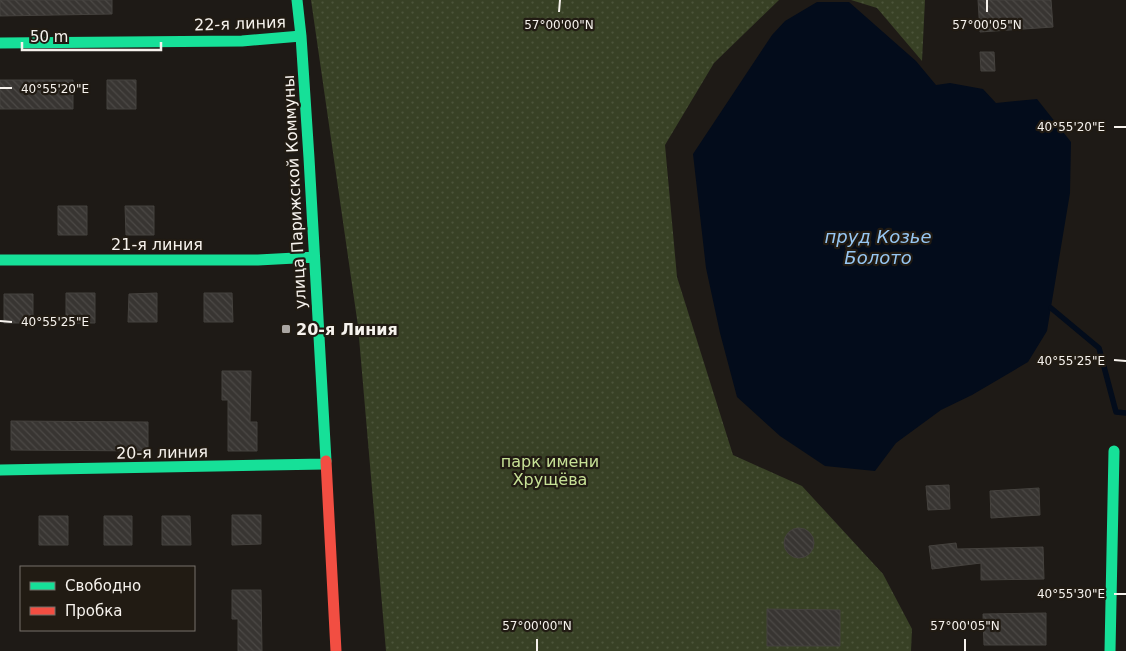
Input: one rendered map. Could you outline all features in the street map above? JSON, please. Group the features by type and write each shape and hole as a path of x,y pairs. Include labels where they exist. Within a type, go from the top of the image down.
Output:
{"street":[{"name":"улица Парижской Коммуны","path":"297,0 301,36 336,651"},
{"name":"22-я линия","path":"0,43 242,41 301,36"},
{"name":"21-я линия","path":"0,260 258,260 314,257"},
{"path":"1110,651 1114,451"},
{"name":"20-я линия","path":"0,470 325,464"}],"green space":[{"name":"парк имени Хрущёва","path":"311,0 779,0 714,63 665,145 677,277 733,455 802,486 883,574 912,629 911,651 386,651 358,326"},
{"path":"851,0 925,0 922,61 877,8"}],"water":[{"name":"пруд Козье Болото","path":"817,2 849,2 916,61 936,85 950,83 983,89 996,103 1037,99 1071,142 1070,193 1047,331 1028,362 972,395 941,410 896,443 875,471 825,466 780,436 737,397 720,333 706,268 693,154 772,35 785,21"}],"building":[{"path":"0,0 112,0 112,14 0,16"},
{"path":"978,0 1051,0 1053,27 980,32"},
{"path":"980,52 994,52 995,71 981,71"},
{"path":"0,80 73,80 73,109 0,109"},
{"path":"107,80 136,80 136,109 107,109"},
{"path":"58,206 87,206 87,235 58,235"},
{"path":"125,206 154,206 154,235 126,235"},
{"path":"66,293 95,293 95,323 66,323"},
{"path":"157,293 157,322 128,322 129,294"},
{"path":"204,293 232,293 233,322 204,322"},
{"path":"4,294 33,294 33,323 4,323"},
{"path":"222,371 251,371 250,422 257,422 257,451 228,451 228,400 222,400"},
{"path":"11,421 148,422 148,451 11,450"},
{"path":"949,485 950,509 928,510 926,486"},
{"path":"1039,488 1040,515 991,518 990,491"},
{"path":"232,515 261,515 261,544 232,545"},
{"path":"39,516 68,516 68,545 39,545"},
{"path":"104,516 132,516 132,545 104,545"},
{"path":"162,516 190,516 191,545 162,545"},
{"path":"799,528 810,532 814,543 810,554 799,558 788,554 784,543 788,532"},
{"path":"956,543 957,549 1043,547 1044,579 981,580 981,563 932,569 929,546"},
{"path":"232,590 261,590 262,651 238,651 238,619 232,619"},
{"path":"767,609 840,610 840,646 767,646"},
{"path":"1046,613 1046,645 984,645 983,614"}],"waterway":[{"path":"1051,308 1099,348 1116,412 1126,413"}],"traffic: fast":[{"path":"297,0 309,158 326,461"},
{"path":"0,43 242,41 301,36"},
{"path":"0,260 258,260 314,257"},
{"path":"1110,651 1114,451"},
{"path":"0,470 325,464"}],"traffic: jam":[{"path":"326,461 336,651"}],"place":[{"name":"20-я Линия","path":"286,329"}]}
